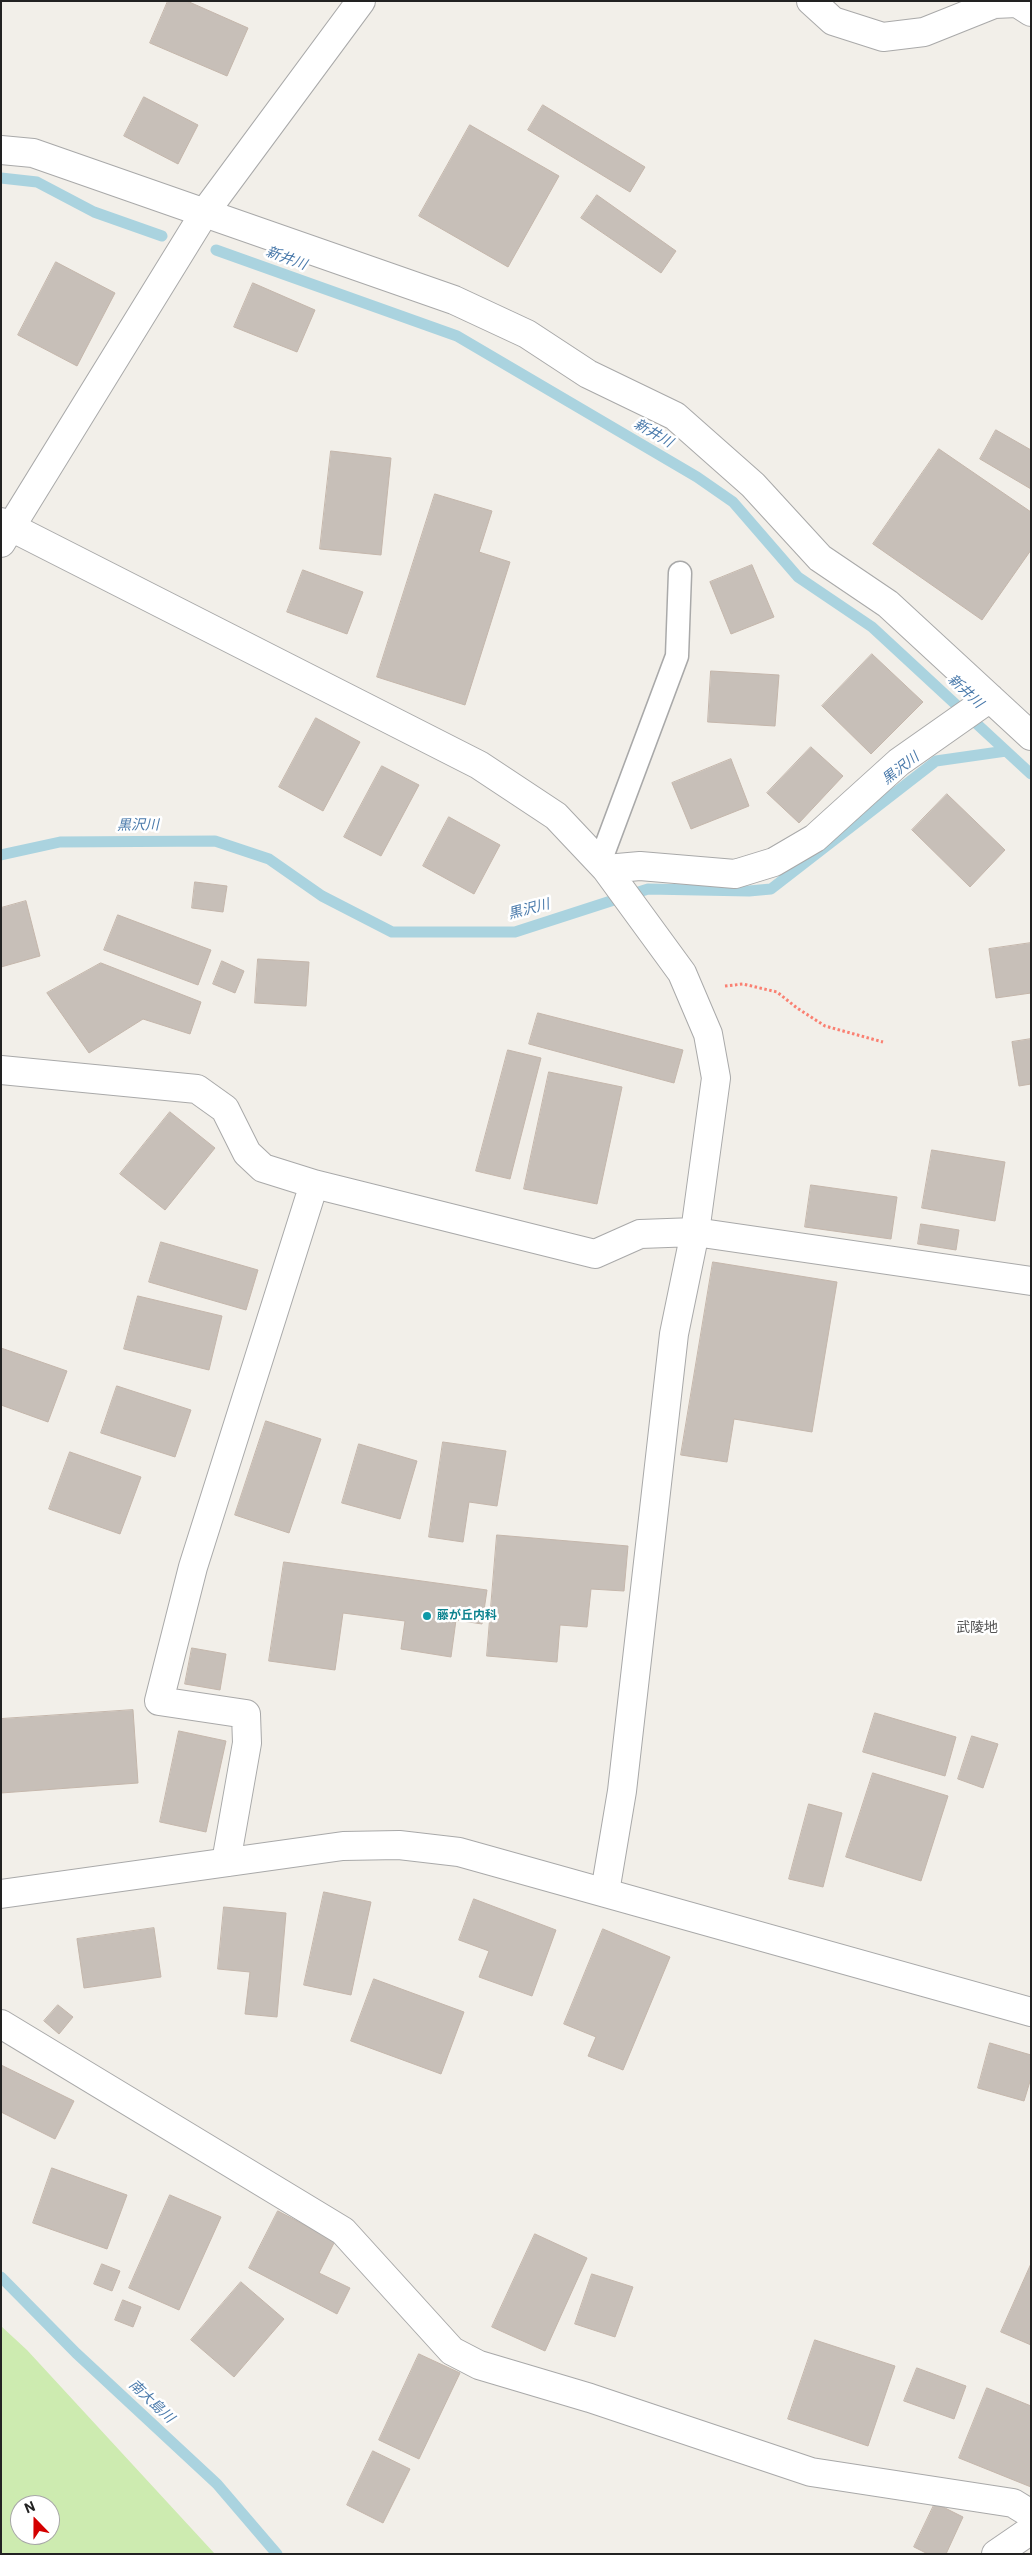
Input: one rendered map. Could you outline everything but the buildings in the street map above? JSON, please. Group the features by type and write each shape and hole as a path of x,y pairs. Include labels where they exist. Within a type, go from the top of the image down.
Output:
{"street":[{"path":"361,1 206,212 5,531 479,765 556,816 603,866 682,973 708,1034 716,1078 695,1232 674,1334 622,1791 605,1892"},
{"path":"812,1 834,21 883,37 924,32 994,4 1017,3 1031,12"},
{"path":"1,150 33,153 454,300 527,334 588,374 675,416 753,485 820,558 888,604 1031,736"},
{"path":"603,866 640,866 734,874 774,862 815,838 899,762 990,698"},
{"path":"1,1070 198,1089 225,1109 247,1153 263,1168 314,1184 595,1254 640,1234 695,1232 1031,1282"},
{"path":"226,1862 247,1743 246,1714 159,1701 193,1567 314,1184"},
{"path":"1,1894 71,1886 343,1846 399,1845 459,1852 1031,2012"},
{"path":"1,2024 343,2231 452,2350 480,2365 590,2398 811,2472 1013,2503 1031,2514"},
{"path":"996,2554 1031,2530"}],"lane":[{"path":"603,866 677,656 680,573"}],"path":[{"path":"689,989 743,984 778,992 797,1008 825,1026 884,1042"}],"green space":[{"path":"1,2326 27,2350 215,2554 1,2554"}],"waterway":[{"name":"新井川","path":"1,178 37,182 94,212 162,236"},
{"name":"新井川","path":"216,250 457,336 697,477 733,502 798,577 872,627 1031,774"},
{"name":"黒沢川","path":"1,855 60,842 215,841 269,859 322,896 392,932 515,932 648,889 749,891 771,889 936,761 1006,751"},
{"name":"南大島川","path":"1,2277 76,2353 217,2484 277,2554"}],"place":[{"name":"藤が丘内科","path":"427,1616"}],"district":[{"name":"武陵地","path":"977,1628"}]}
